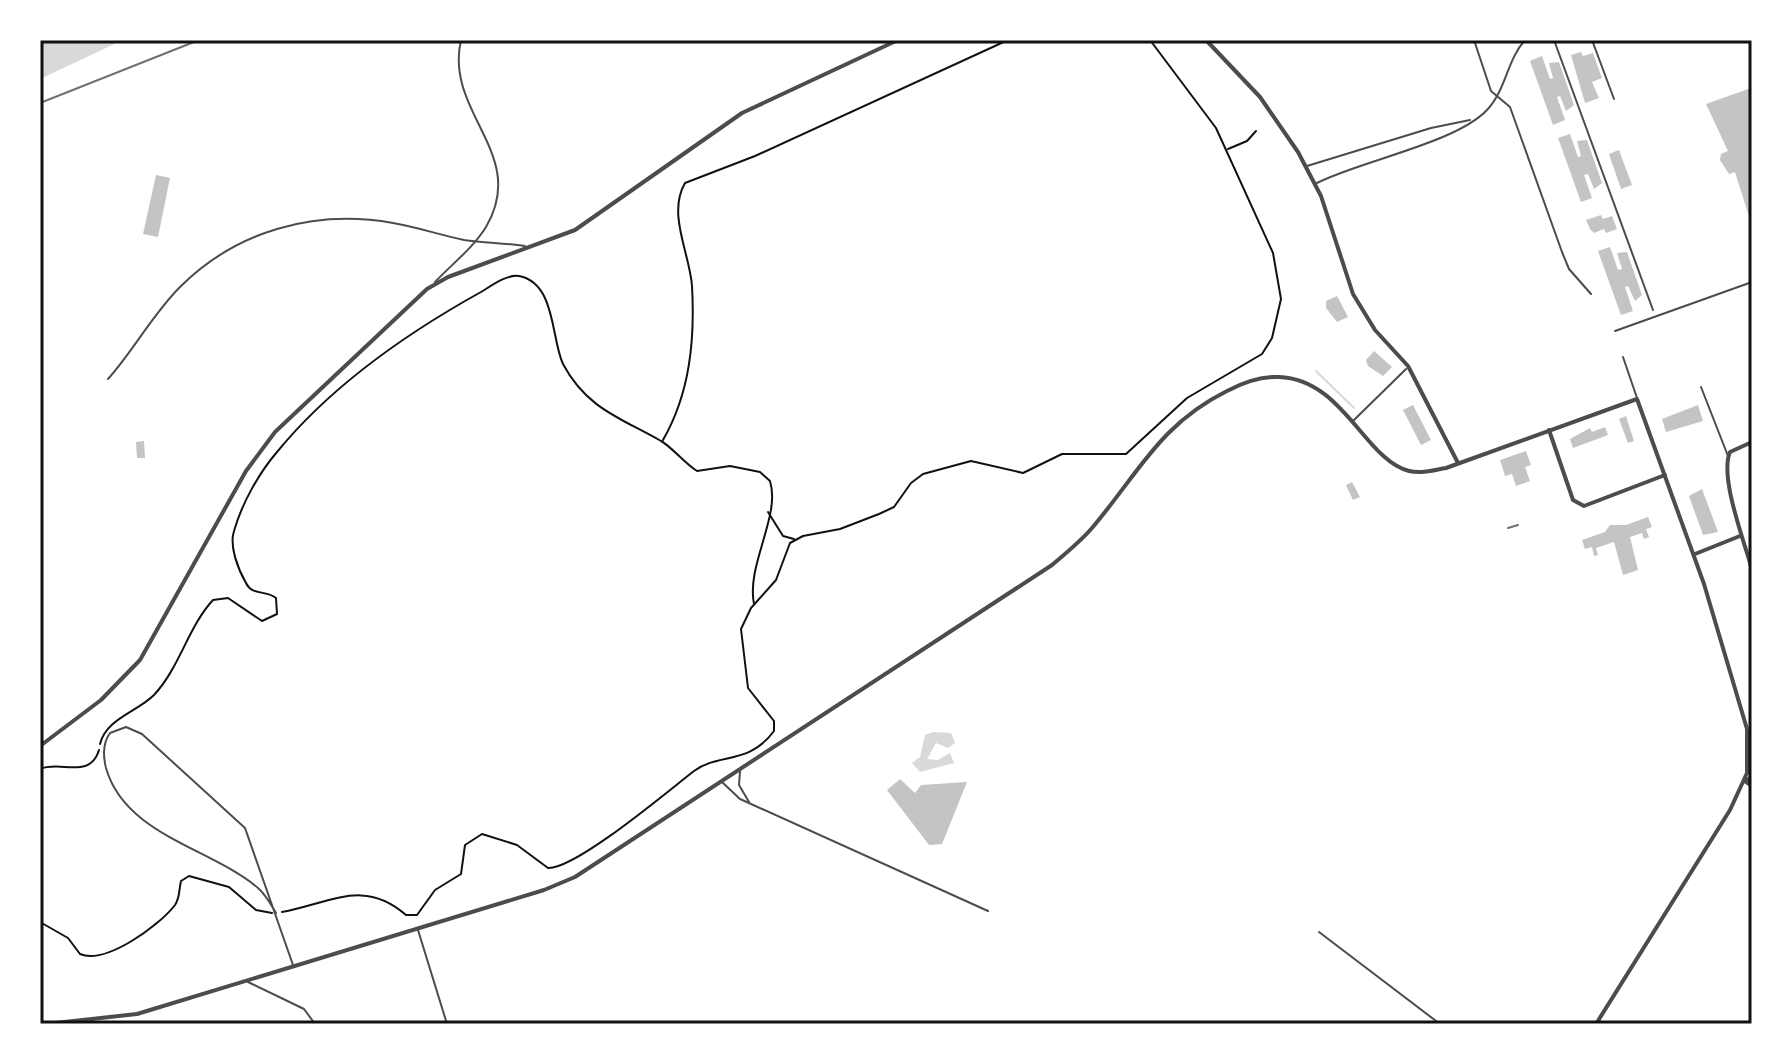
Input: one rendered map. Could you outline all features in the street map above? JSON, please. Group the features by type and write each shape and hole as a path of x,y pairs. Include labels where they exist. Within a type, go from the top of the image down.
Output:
{"street":[{"path":"40,746 101,700 140,660 246,471 275,432 434,283 532,248 599,217 742,113 898,40"},
{"path":"1206,40 1260,97 1307,166 1353,294 1375,330 1408,366 1458,463"},
{"path":"46,1024 137,1014 560,885 1052,565 1093,527 1163,435 1219,395 1260,378 1293,378 1325,394 1388,458 1403,469 1428,472 1637,399 1694,554 1747,729 1749,752 1745,781 1730,810 1596,1024"},
{"path":"1549,430 1573,500 1584,506 1665,475"},
{"path":"1752,442 1734,449 1728,457 1727,470 1740,536 1752,570"},
{"path":"1694,554 1740,536"},
{"path":"1745,781 1752,777"},
{"path":"1745,781 1752,786"}],"lane":[{"path":"434,283 476,241 497,202 498,173 489,141 465,100 456,66 461,40"},
{"path":"1474,40 1491,91 1510,107 1569,269 1591,294"},
{"path":"1316,184 1342,171 1420,145 1486,112 1497,95 1514,52 1525,40"},
{"path":"1554,40 1653,310"},
{"path":"1592,40 1614,99"},
{"path":"1307,166 1431,128 1475,119"},
{"path":"108,379 179,288 232,248 272,229 317,220 371,219 476,241 532,248"},
{"path":"1615,331 1752,282"},
{"path":"1623,357 1637,399"},
{"path":"1353,421 1408,366"},
{"path":"1701,387 1728,457"},
{"path":"276,913 266,896 249,881 168,835 130,807 112,784 106,767 104,747 110,733 126,727 142,734 239,820 251,840 276,913 293,967"},
{"path":"741,768 739,785 750,803"},
{"path":"721,781 730,792 750,803 988,911"},
{"path":"417,929 447,1024"},
{"path":"1319,932 1440,1024"},
{"path":"247,981 257,989 304,1009 315,1024"}],"path":[{"path":"662,441 681,408 692,334 692,284 679,218 685,183 755,156 1008,40"},
{"path":"768,512 783,536 796,539 840,529 879,514 900,501 917,477 956,465 981,461 1023,473 1062,454 1126,454 1187,398 1262,354 1278,319 1279,279 1264,231 1227,150 1202,108 1150,40"},
{"path":"1227,150 1247,141 1256,131"},
{"path":"40,769 51,764 76,768 94,762 104,732 145,704 167,679 213,600 228,598 262,621 277,614 276,598 255,591 246,583 233,548 234,530 260,474 297,430 372,364 440,314 517,275 533,284 552,316 559,355 566,368 603,412 662,441 669,451 697,471 721,465 765,476 772,486 751,583 754,605"},
{"path":"40,922 68,938 80,954 102,956 135,938 173,908 179,898 181,881 189,876 229,887 262,913 276,913 365,893 393,903 406,915 417,915 435,890 461,874 465,845 482,834 517,845 548,868 566,865 669,794 696,770 747,753 770,736 775,727 753,698 746,676 748,663 741,629 754,605 776,580 786,550 796,539"}],"shaded area":[{"path":"40,40 123,40 40,79"},
{"path":"951,733 955,743 948,748 936,743 927,759 938,760 950,753 954,763 920,772 912,763 920,757 925,735"}],"building":[{"path":"1581,52 1583,56 1593,53 1602,78 1592,82 1599,98 1585,103 1571,55"},
{"path":"1542,56 1550,79 1553,78 1549,63 1559,62 1574,105 1566,111 1560,96 1557,97 1565,120 1553,125 1530,61"},
{"path":"1751,88 1752,226 1735,172 1729,174 1720,160 1721,154 1728,151 1706,104"},
{"path":"1570,134 1578,157 1581,156 1577,141 1587,140 1602,183 1594,189 1588,174 1584,175 1592,198 1581,202 1558,138"},
{"path":"1619,150 1632,185 1621,189 1609,154"},
{"path":"156,175 170,178 158,237 143,234"},
{"path":"1601,215 1603,219 1612,216 1617,229 1594,233 1586,220"},
{"path":"1610,247 1618,270 1622,269 1617,253 1627,252 1642,295 1635,301 1628,286 1625,287 1633,311 1621,315 1598,251"},
{"path":"1337,296 1348,317 1337,322 1326,308 1326,301"},
{"path":"1374,351 1392,367 1383,376 1368,366 1366,360"},
{"path":"1413,405 1431,440 1421,445 1403,410"},
{"path":"1698,405 1703,421 1666,432 1662,419"},
{"path":"1626,416 1634,441 1628,443 1619,419"},
{"path":"1605,427 1608,435 1573,448 1570,439 1590,428 1592,432"},
{"path":"144,441 145,458 137,458 136,442"},
{"path":"1526,451 1531,465 1525,467 1530,481 1516,486 1512,474 1505,476 1500,460"},
{"path":"1352,482 1360,497 1353,500 1346,485"},
{"path":"1702,489 1718,532 1703,535 1689,496"},
{"path":"1648,517 1652,527 1646,529 1649,537 1644,539 1642,533 1630,537 1638,570 1623,575 1614,542 1596,548 1598,555 1594,556 1592,547 1585,549 1582,540 1605,532 1610,525 1626,525"},
{"path":"900,779 915,793 921,785 967,782 942,844 929,845 887,790"}],"waterway":[{"path":"1316,371 1354,408"}],"railway":[{"path":"40,103 199,40"},
{"path":"1508,528 1518,525"}]}
